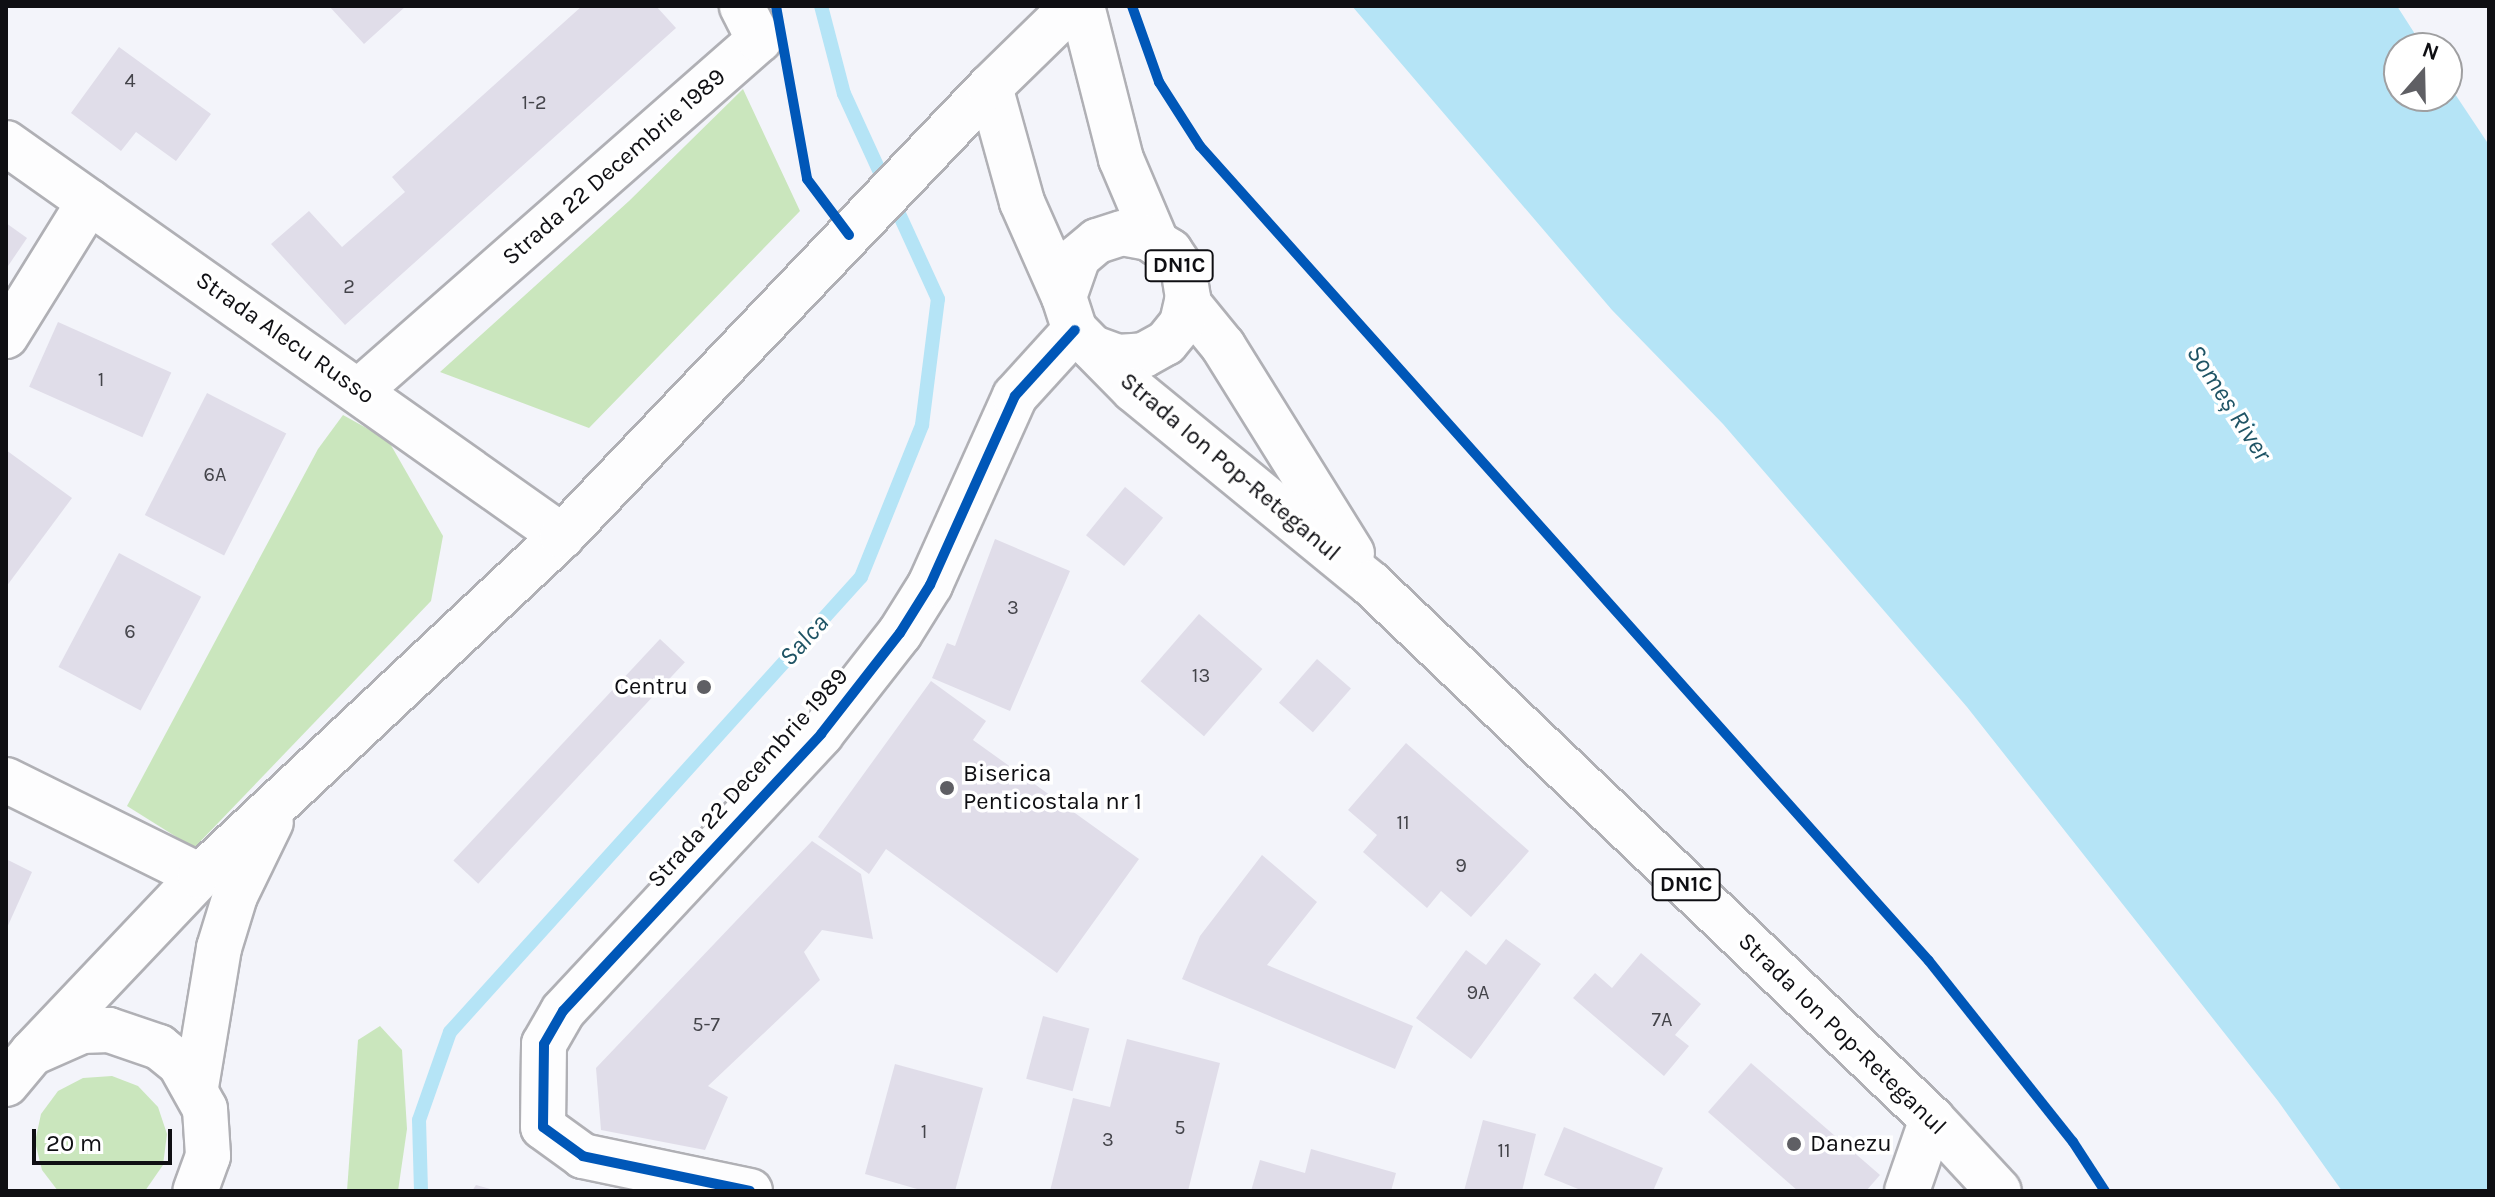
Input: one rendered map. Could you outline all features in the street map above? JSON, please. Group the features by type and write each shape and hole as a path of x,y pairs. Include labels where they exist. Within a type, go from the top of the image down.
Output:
{"main road":[{"path":"19,1068 200,876 287,792 412,682 562,536 990,87 1073,6"},
{"name":"DN1C","path":"1082,6 1121,159 1157,244 1184,272 1187,302 1174,333 1144,355 1118,357 1077,325 1078,257 1097,241 1122,233 1157,244"},
{"name":"Strada 22 Decembrie 1989","path":"360,390 750,23"},
{"name":"Strada Ion Pop-Reteganul","path":"990,87 1022,202 1077,325 1134,390 1370,583 1932,1119 1999,1191"},
{"name":"Strada Alecu Russo","path":"6,143 360,390 562,536"},
{"path":"6,336 89,202"},
{"name":"Strada Ion Pop-Reteganul","path":"1187,302 1223,346 1370,583"},
{"name":"Strada 22 Decembrie 1989","path":"750,1191 583,1156 543,1127 542,1056 563,1011 821,734 900,633 930,585 1015,396 1077,325"},
{"path":"6,780 200,876"},
{"path":"195,1191 208,1156 209,1133 196,1087 202,1026 231,909 253,855 287,792"},
{"path":"19,1068 82,1031 122,1033 159,1047 196,1087"},
{"path":"1907,1191 1932,1119"}],"green space":[{"path":"743,89 800,211 589,428 440,372 629,201"},
{"path":"343,415 388,440 443,536 431,601 194,848 127,806 318,449"},
{"path":"380,1026 402,1050 407,1129 398,1191 347,1191 358,1040"},
{"path":"112,1076 138,1086 158,1107 167,1134 163,1165 145,1191 58,1191 42,1170 35,1142 41,1114 58,1091 83,1078"}],"water":[{"name":"Someș River","path":"1352,6 2397,6 2414,32 2383,32 2383,112 2463,112 2463,106 2489,145 2489,1191 2342,1191 2278,1101 1967,707 1723,424 1612,310"}],"building":[{"path":"329,6 406,6 364,44"},
{"path":"582,6 656,6 676,28 345,325 271,244 309,211 342,247 405,192 392,177"},
{"path":"119,47 211,114 176,161 136,132 121,151 71,113"},
{"path":"6,223 27,238 6,269"},
{"path":"58,322 171,372 142,437 29,387"},
{"path":"207,393 286,433 224,555 145,515"},
{"path":"6,450 72,498 6,587"},
{"path":"1125,487 1163,518 1124,566 1086,535"},
{"path":"995,539 1070,571 1010,711 932,678 947,643 955,646"},
{"path":"119,553 201,597 141,711 58,667"},
{"path":"1199,614 1262,669 1204,736 1141,681"},
{"path":"660,639 685,662 478,884 453,861"},
{"path":"1317,659 1351,689 1313,732 1279,703"},
{"name":"Biserica Penticostala nr 1","path":"931,681 986,721 973,740 1139,859 1057,973 886,849 869,874 818,837"},
{"path":"1406,743 1529,851 1471,917 1441,891 1427,908 1363,852 1377,835 1348,810"},
{"path":"812,841 861,874 873,939 822,930 804,952 820,980 708,1086 728,1097 705,1150 601,1130 596,1068"},
{"path":"1262,855 1317,902 1267,965 1413,1026 1395,1069 1182,979 1200,936"},
{"path":"6,859 32,872 6,930"},
{"path":"1506,939 1541,964 1471,1059 1416,1018 1466,950 1486,965"},
{"path":"1641,953 1701,1004 1675,1035 1689,1046 1664,1076 1573,998 1595,973 1612,988"},
{"path":"1043,1016 1089,1028 1073,1091 1026,1079"},
{"path":"1127,1039 1220,1063 1188,1191 1050,1191 1073,1098 1110,1107"},
{"name":"Danezu","path":"1751,1063 1880,1175 1866,1191 1798,1191 1708,1112"},
{"path":"895,1064 983,1088 955,1191 924,1191 865,1174"},
{"path":"1483,1120 1536,1134 1522,1191 1464,1191"},
{"path":"1564,1127 1663,1168 1653,1191 1583,1191 1544,1175"},
{"path":"1311,1149 1396,1173 1391,1191 1251,1191 1260,1160 1305,1173"},
{"path":"476,1185 494,1190 494,1191 472,1191"}],"waterway":[{"name":"Salca","path":"421,1191 419,1120 450,1032 861,577 922,425 938,299 844,94 821,6"}],"cycle path":[{"path":"776,6 807,179 849,235"},
{"path":"1132,6 1159,82 1200,146 1929,961 2073,1142 2105,1191"},
{"path":"750,1191 583,1156 543,1127 544,1044 563,1011 821,734 900,633 930,585 1015,396 1075,330"}],"place":[{"name":"Centru","path":"704,687"},
{"name":"Biserica Penticostala nr 1","path":"947,788"},
{"name":"Danezu","path":"1794,1144"}]}
